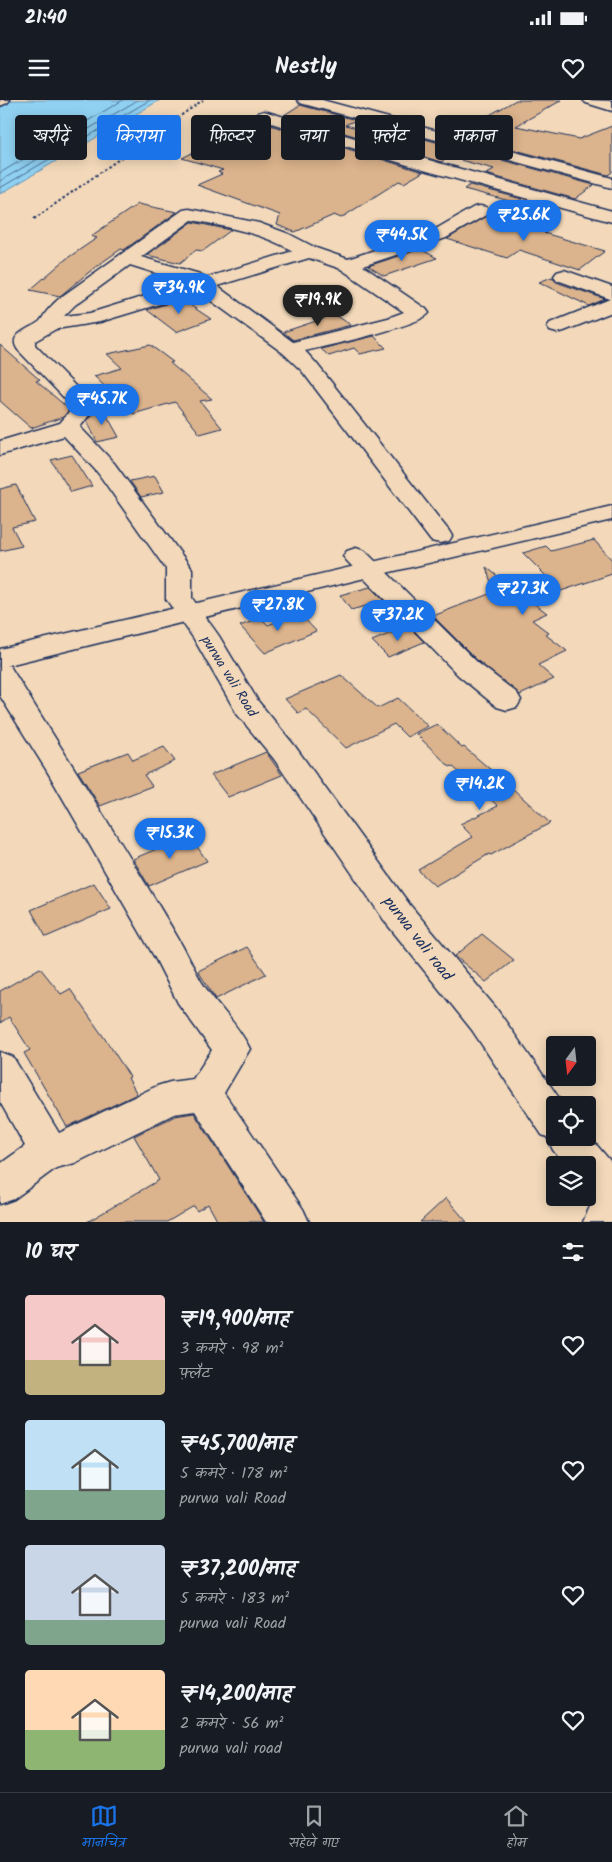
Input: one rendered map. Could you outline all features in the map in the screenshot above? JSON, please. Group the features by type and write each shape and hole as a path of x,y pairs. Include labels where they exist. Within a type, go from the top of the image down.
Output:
{"street":[{"path":"305,100 612,183"},
{"path":"591,100 612,106"},
{"path":"271,118 442,170 612,217"},
{"path":"348,265 440,234 480,210"},
{"path":"51,323 54,315 68,301 189,214 253,227 283,238 309,252 348,265 419,313 394,323 290,349"},
{"path":"0,448 68,428 82,410 78,400 25,346 25,339 51,323 93,318 309,252"},
{"path":"128,258 193,278 290,349 309,367 440,536"},
{"path":"564,276 612,294"},
{"path":"557,327 612,305"},
{"path":"68,428 106,468 179,569 184,606"},
{"path":"362,562 440,536 612,497"},
{"path":"0,658 184,606 362,562 612,513"},
{"path":"362,562 468,669 507,700"},
{"path":"0,642 184,606"},
{"name":"purwa vali Road","path":"184,606 206,636 248,707 284,752"},
{"path":"0,672 25,716 58,764 96,827 168,949 190,993 232,1049 204,1094"},
{"name":"purwa vali road","path":"284,752 398,914 484,1019 546,1110"},
{"path":"0,1068 49,1151"},
{"path":"0,1186 49,1151 61,1151 170,1098 204,1094"},
{"path":"204,1094 289,1222"},
{"path":"573,1146 612,1191"},
{"path":"603,1222 612,1202"}],"path":[{"path":"34,219 203,100"}],"water":[{"path":"13,100 160,100 134,115 97,115 97,137 87,143 87,115 15,115 15,160 58,160 0,194 0,107"}],"building":[{"path":"516,100 562,100 516,126 579,139 612,126 612,172 608,175 513,149 513,115 490,115"},
{"path":"300,105 337,115 284,115"},
{"path":"345,117 355,120 345,125"},
{"path":"271,125 281,128 281,160 345,160 345,148 355,151 355,160 384,160 423,172 404,183 399,181 341,218 334,215 295,232 277,225 280,215 197,185 222,174 218,172 223,170 182,158 191,154 191,160 271,160"},
{"path":"345,125 355,127 355,136 345,133"},
{"path":"425,139 435,142 435,160 444,160 441,162 425,157"},
{"path":"460,160 502,160 594,185 575,199 486,174 494,169"},
{"path":"470,185 522,199 517,203 464,189"},
{"path":"138,204 177,212 124,250 121,249 94,268 60,296 30,290 66,259 97,238 91,236"},
{"path":"488,215 605,251 580,270 519,250 507,258 447,239"},
{"path":"192,222 231,230 203,251 196,250 180,263 147,255"},
{"path":"420,249 437,258 384,276 368,266"},
{"path":"552,277 556,282 605,299 589,306 539,282"},
{"path":"181,299 211,319 176,332 147,310"},
{"path":"328,310 351,325 293,340 283,332 325,318 323,316"},
{"path":"374,336 386,348 360,354 354,348 329,356 321,349"},
{"path":"0,345 40,380 36,381 68,408 69,410 63,417 31,428 0,401"},
{"path":"150,345 173,362 170,363 212,399 200,401 222,428 200,434 175,402 133,414 94,376 122,368 107,354"},
{"path":"102,407 119,437 97,442 87,421 95,410"},
{"path":"72,455 92,486 71,492 51,460"},
{"path":"155,476 164,492 141,497 130,481"},
{"path":"16,485 35,522 12,527 22,546 0,551 0,489"},
{"path":"594,540 612,560 612,574 531,601 547,613 532,620 549,633 546,635 567,651 538,665 554,679 520,695 479,662 433,616 494,592 486,567 514,589 548,578 523,553 546,546 551,551"},
{"path":"370,587 384,601 351,610 340,595"},
{"path":"299,613 316,631 265,653 240,626 261,618 268,625"},
{"path":"408,626 424,642 388,657 372,641"},
{"path":"341,675 378,708 398,698 428,726 407,737 394,724 346,748 306,709 298,713 285,699"},
{"path":"437,724 462,748 464,747 511,787 550,823 491,855 489,854 435,886 418,870 473,837 460,824 498,806 452,766 450,767 416,734"},
{"path":"164,747 175,761 144,775 152,786 100,806 78,771 128,752 133,760"},
{"path":"266,752 282,775 228,797 211,775"},
{"path":"189,835 207,861 149,886 133,859"},
{"path":"94,883 111,909 46,937 31,910"},
{"path":"482,934 514,960 486,982 455,956"},
{"path":"247,947 266,974 216,999 198,971"},
{"path":"40,968 61,994 70,989 130,1077 128,1078 137,1094 67,1127 24,1053 30,1050 9,1017 0,1023 0,991"},
{"path":"194,1113 264,1222 218,1222 208,1204 197,1211 194,1206 167,1222 87,1222 159,1180 134,1136 175,1116"},
{"path":"446,1198 467,1222 420,1222"}]}
